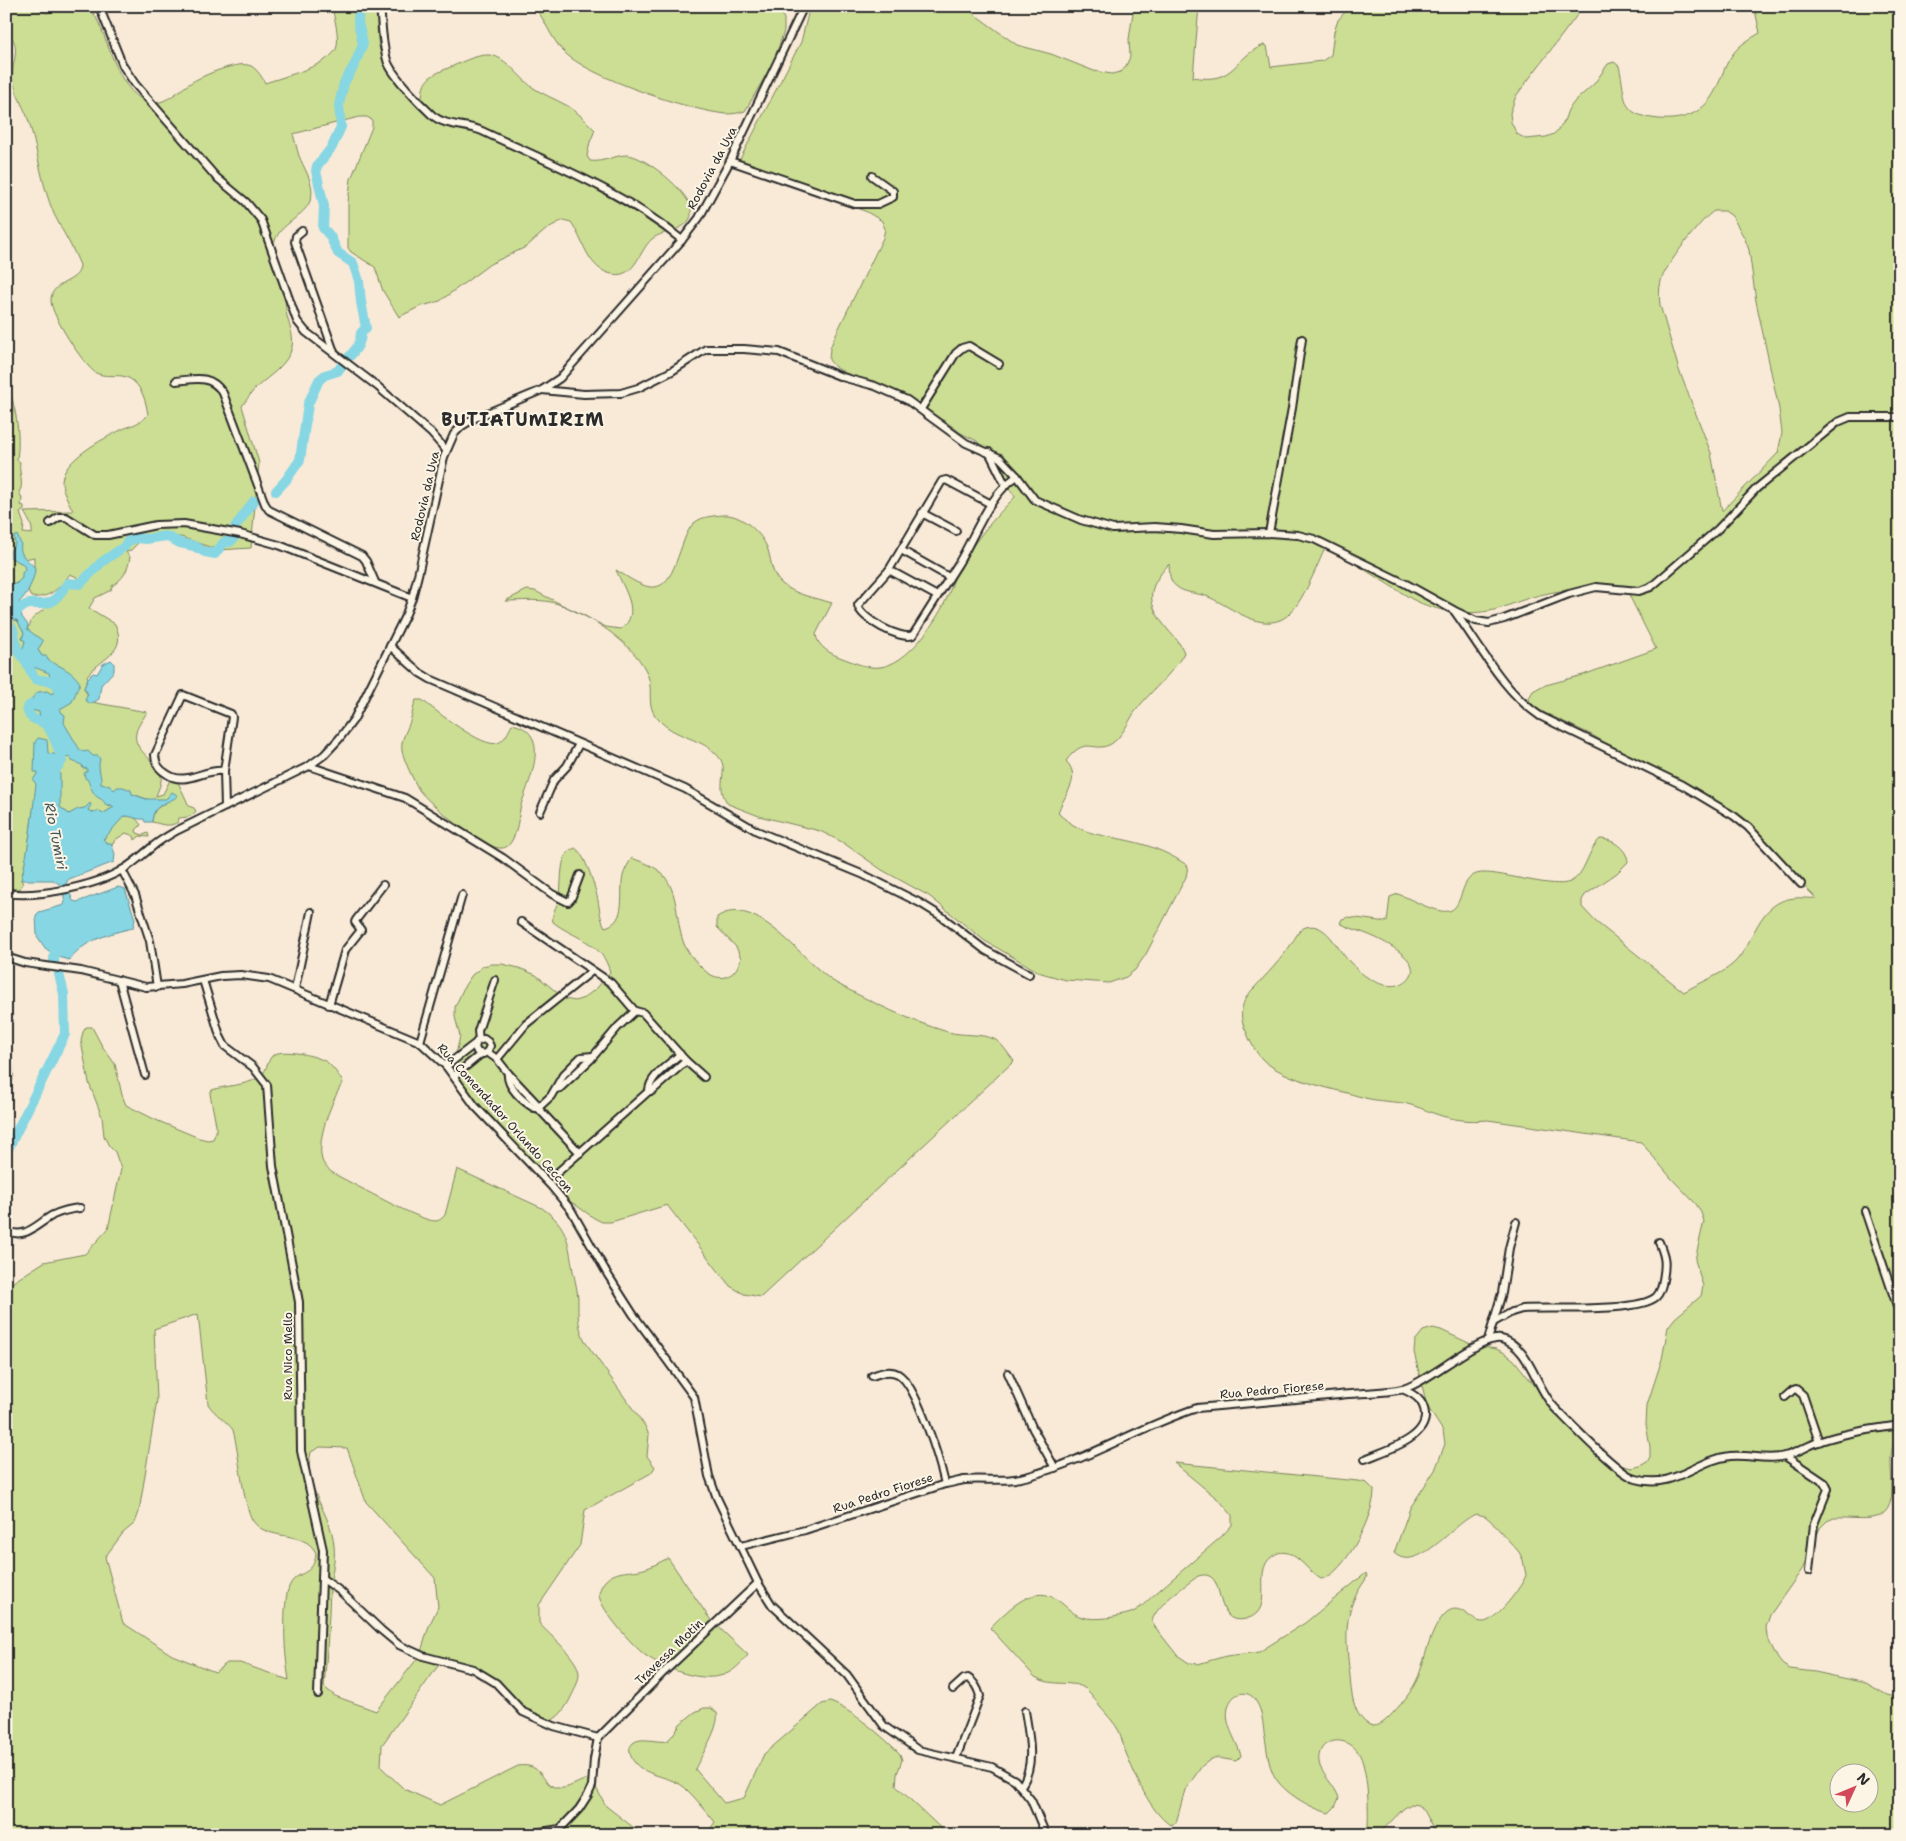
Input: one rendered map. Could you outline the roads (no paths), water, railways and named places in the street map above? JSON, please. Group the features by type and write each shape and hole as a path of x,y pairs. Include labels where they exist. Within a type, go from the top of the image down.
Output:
{"street":[{"path":"99,6 123,66 135,84 216,177 246,202 261,220 298,321 306,332 377,386 431,433 446,450"},
{"path":"380,6 389,64 395,75 433,116 446,122 479,130 600,188 666,226 682,240"},
{"name":"Rodovia da Uva","path":"6,893 24,894 57,891 106,877 122,870 164,838 309,766 324,755 346,730 361,706 412,598 446,450 454,434 465,424 542,390 560,378 682,240 705,208 730,161 804,6"},
{"path":"730,161 855,204 878,204 893,197 893,191 872,176"},
{"path":"302,231 296,236 295,242 335,353"},
{"path":"1269,533 1292,408 1302,339"},
{"path":"921,409 956,354 962,348 970,346 999,364"},
{"path":"542,390 584,394 630,391 672,371 698,352 706,349 744,349 779,352 842,377 892,393 921,409 966,443 988,451 1000,458 1017,476 1024,488 1035,500 1081,520 1113,529 1155,527 1214,534 1269,533 1298,535 1314,539 1406,584 1455,611 1476,621 1489,623 1569,594 1596,587 1639,591 1651,587 1718,529 1757,488 1838,422 1850,416 1900,417"},
{"path":"176,380 203,379 211,381 218,386 223,393 265,504 269,510 362,556 375,582"},
{"path":"988,451 1005,484"},
{"path":"991,504 946,480 942,481 889,570 858,605 858,609 866,617 884,628 901,636 909,637 913,635 991,504 1005,484 1017,476"},
{"path":"922,513 956,531"},
{"path":"50,524 59,518 66,517 95,535 108,535 156,525 184,524 240,534 279,545 412,598"},
{"path":"901,550 949,577"},
{"path":"889,570 937,596"},
{"path":"1455,611 1513,694 1526,706 1540,716 1682,785 1734,816 1748,827 1802,884"},
{"path":"390,646 420,673 430,678 685,790 757,831 831,860 920,902 985,950 1029,974"},
{"path":"224,771 214,769 182,779 169,776 160,770 156,764 154,755 183,695 231,714 224,771 225,807"},
{"path":"540,812 554,780 567,766 579,744"},
{"path":"309,766 405,798 503,858 564,901 568,902 571,899 580,875"},
{"path":"122,870 135,895 150,940 157,987"},
{"path":"329,1005 345,950 360,930 355,922 383,885"},
{"path":"420,1042 462,895"},
{"path":"295,989 311,912"},
{"path":"521,922 611,983 636,1011 643,1013 686,1061 704,1076"},
{"name":"Rua Comendador Orlando Ceccon","path":"6,957 25,963 81,972 146,987 157,987 221,976 241,976 269,980 295,989 420,1042 446,1066 475,1106 552,1187 571,1210 608,1275 633,1314 694,1397 709,1476 758,1583 772,1605 848,1675 884,1726 918,1750 992,1767 1006,1774 1021,1786 1030,1800 1046,1835"},
{"path":"497,1059 526,1024 592,971"},
{"path":"119,980 145,1075"},
{"name":"Rua Nico Mello","path":"203,980 220,1036 226,1046 253,1067 267,1085 273,1166 299,1302 301,1451 320,1532 322,1550 323,1579 318,1652 318,1694"},
{"path":"495,980 478,1032 476,1050 497,1059 508,1073 507,1077 510,1084 518,1096 534,1108 538,1108 580,1153"},
{"path":"538,1108 556,1089 560,1088 600,1050 618,1026 636,1011"},
{"path":"446,1066 478,1042 484,1039 488,1042 490,1046 484,1053 454,1076"},
{"path":"6,1045 9,1073 6,1088"},
{"path":"649,1091 649,1085 654,1078 680,1054"},
{"path":"457,1057 463,1060 466,1066"},
{"path":"558,1172 649,1091 652,1091 686,1061"},
{"path":"6,1230 19,1234 26,1232 50,1216 64,1210 80,1208"},
{"path":"1865,1211 1900,1315"},
{"path":"1516,1222 1509,1248 1502,1293 1488,1340 1500,1339 1513,1344 1522,1353 1551,1404 1619,1470 1633,1479 1648,1482 1667,1481 1730,1456 1768,1458 1785,1456 1819,1442 1862,1431 1900,1425"},
{"path":"1494,1322 1522,1309 1606,1308 1644,1302 1656,1297 1661,1288 1665,1258 1659,1242"},
{"name":"Rua Pedro Fiorese","path":"741,1546 805,1530 945,1484 964,1480 1012,1480 1055,1468 1079,1460 1175,1415 1197,1408 1402,1389 1435,1372 1488,1340"},
{"path":"872,1376 892,1371 900,1374 910,1388 939,1460 945,1484"},
{"path":"1008,1373 1033,1429 1055,1468"},
{"path":"1365,1459 1395,1446 1422,1429 1425,1420 1424,1409 1420,1400 1412,1393 1402,1389"},
{"path":"1786,1397 1796,1389 1803,1395 1819,1442"},
{"path":"1785,1456 1825,1483 1828,1489 1816,1520 1809,1571"},
{"path":"323,1579 340,1591 399,1645 423,1656 473,1669 500,1686 523,1712 554,1726 598,1738 592,1786 579,1809 560,1829 521,1835"},
{"name":"Travessa Motin","path":"598,1738 678,1658 758,1583"},
{"path":"953,1688 968,1678 972,1680 980,1696 956,1758"},
{"path":"1021,1786 1027,1779 1029,1771 1029,1735 1025,1711"}],"water":[{"path":"17,535 21,544 21,552 35,568 30,586 25,596 19,602 22,617 28,625 27,629 43,641 38,650 42,656 46,656 48,660 70,672 80,683 72,702 60,709 65,715 64,723 80,750 88,751 100,759 101,784 110,786 114,790 117,787 123,787 131,790 132,794 146,799 166,799 172,792 177,795 177,797 163,804 154,812 152,822 145,822 144,819 125,816 103,839 107,843 111,843 115,854 114,862 69,879 66,883 73,901 77,902 118,887 125,889 135,919 133,928 106,935 89,943 69,960 58,957 45,948 37,936 36,915 39,912 64,905 65,901 61,885 53,880 21,880 28,845 36,784 33,780 38,772 34,772 35,742 38,738 47,740 48,753 58,755 60,758 56,764 60,774 60,807 69,814 78,809 85,808 90,803 91,805 88,810 92,812 99,811 104,813 114,807 106,805 95,795 88,780 85,778 84,773 87,772 87,768 83,769 82,765 72,761 69,757 62,757 52,727 37,721 40,718 39,712 31,710 33,696 38,692 47,691 52,694 56,688 51,682 49,673 31,666 31,663 24,660 24,655 21,654 25,641 22,639 24,633 17,620 11,620 12,607 6,606 7,592 10,591 11,583 16,584 22,578 22,573 25,569 23,564 11,558 10,551 15,544 14,537"},
{"path":"111,660 114,663 114,671 101,685 99,699 91,704 85,700 88,694 84,688 88,678 93,673 97,674 103,664"}],"waterway":[{"name":"Rio Tumiri","path":"276,491 300,460 308,404 319,380 325,375 338,371 356,349 361,333 366,328 359,281 353,263 338,253 330,236 323,228 324,206 316,171 317,166 332,147 341,127 339,105 344,83 355,64 363,44 358,22 359,6"},
{"name":"Rio Tumiri","path":"6,611 19,610 23,606 46,604 53,601 68,583 80,584 102,562 125,546 127,542 136,538 146,539 166,536 180,543 215,554 224,542 230,542 234,538 235,527 254,501"},
{"name":"Rio Tumiri","path":"6,621 13,629 17,649 35,679 55,682 59,689"},
{"name":"Rio Tumiri","path":"40,702 32,704 27,708 28,713 33,718 44,723 49,729 62,761 50,777"},
{"name":"Rio Tumiri","path":"54,962 55,943"},
{"name":"Rio Tumiri","path":"6,1153 65,1034 64,994 59,974"}],"district":[{"name":"BUTIATUMIRIM","path":"523,420"}]}
